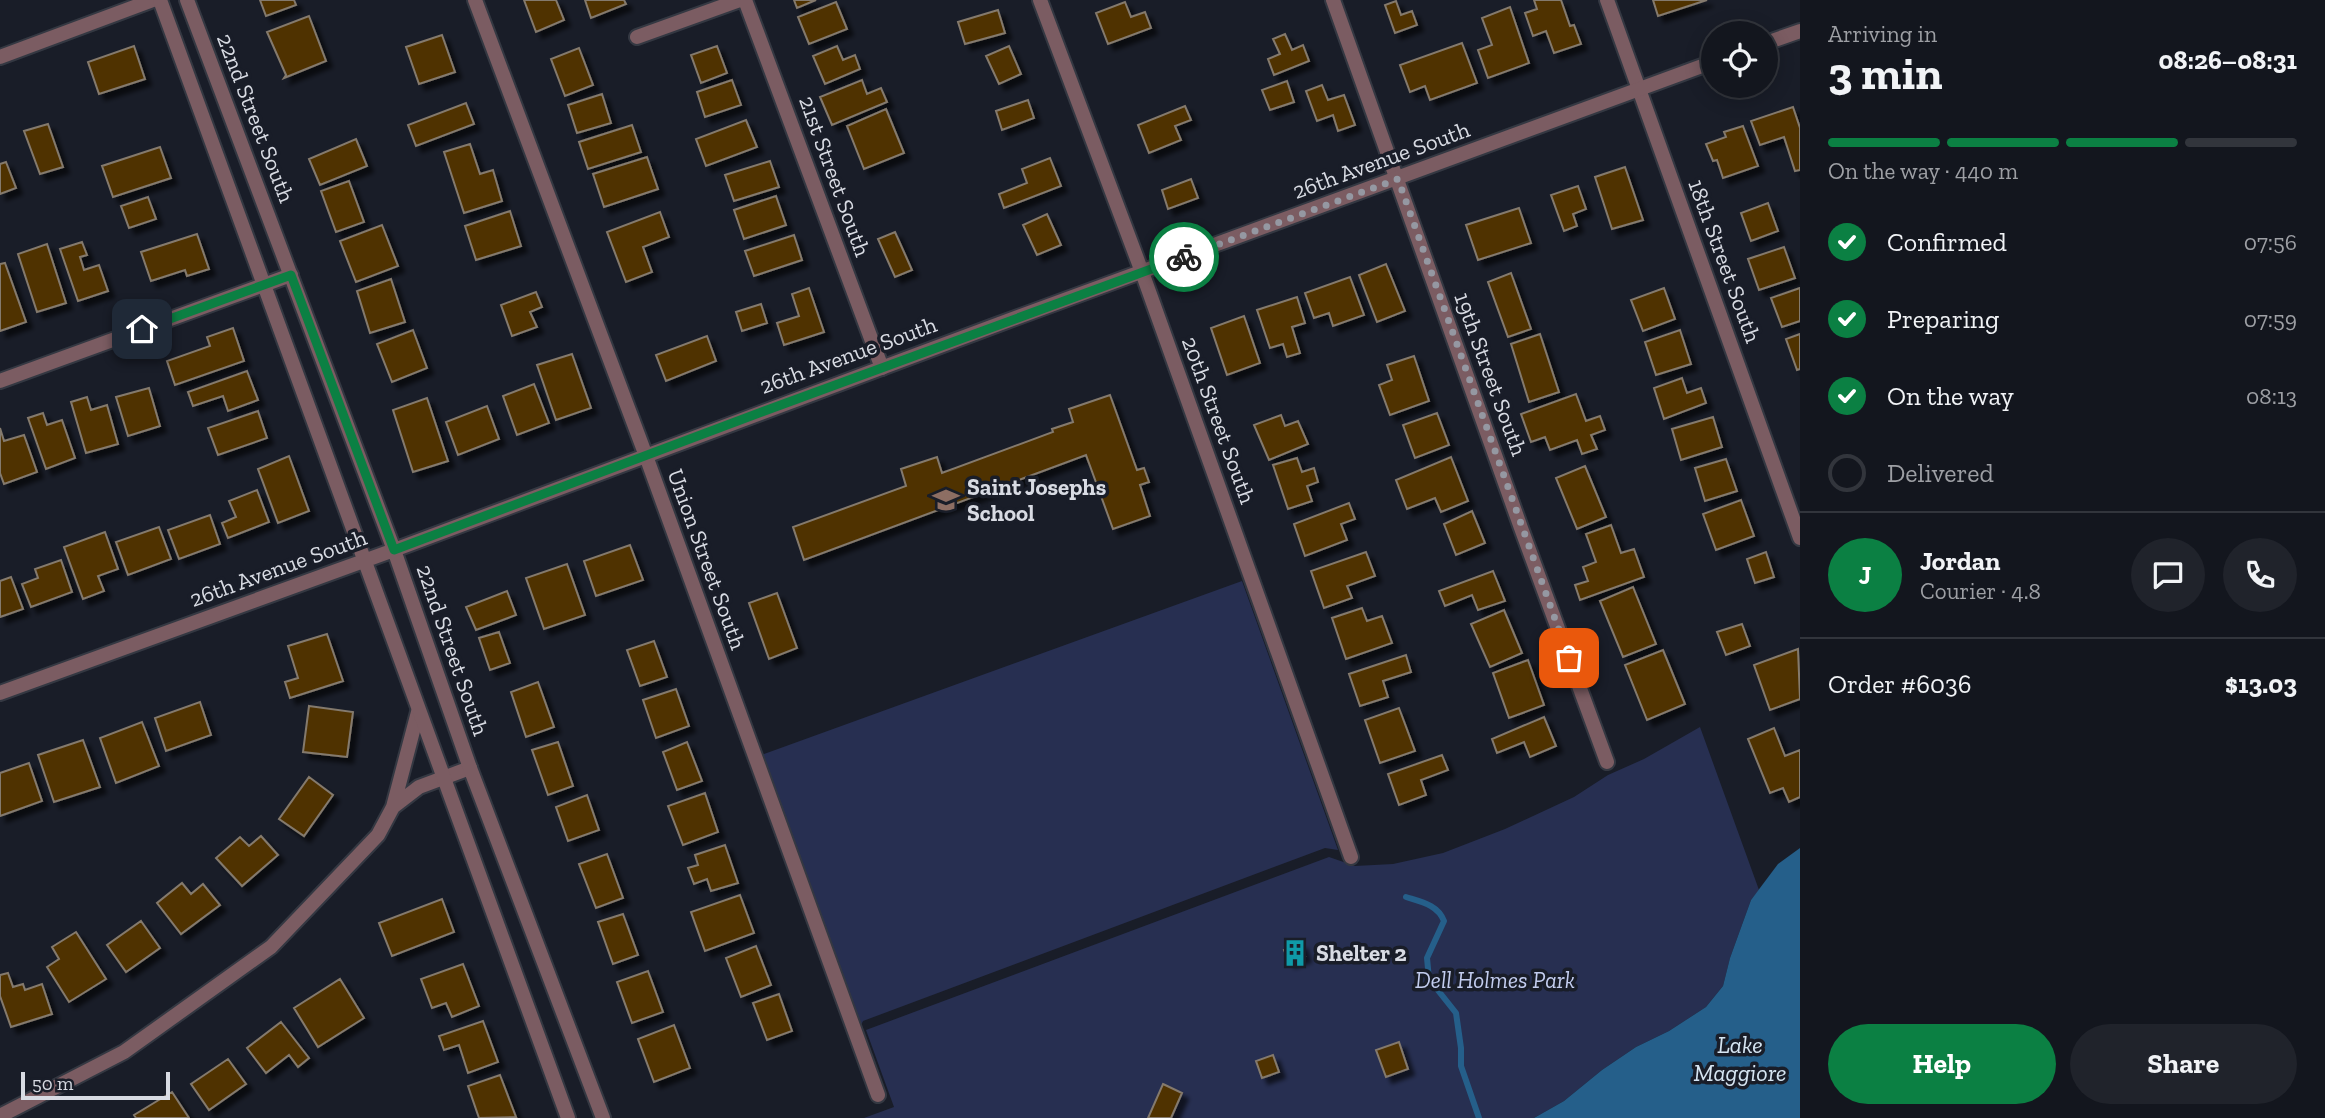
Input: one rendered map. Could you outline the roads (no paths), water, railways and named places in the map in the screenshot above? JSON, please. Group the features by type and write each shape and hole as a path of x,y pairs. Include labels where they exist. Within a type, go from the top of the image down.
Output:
{"street":[{"path":"0,57 153,0"},
{"path":"160,0 568,1118"},
{"name":"22nd Street South","path":"187,0 394,550 470,768 603,1118"},
{"name":"Union Street South","path":"475,0 646,456 878,1095"},
{"path":"637,37 742,0"},
{"name":"21st Street South","path":"742,0 882,368"},
{"name":"20th Street South","path":"1040,0 1142,272 1351,857"},
{"name":"19th Street South","path":"1333,0 1607,762"},
{"name":"18th Street South","path":"1607,0 1800,538"},
{"path":"1778,39 1800,31"},
{"name":"26th Avenue South","path":"0,693 1701,67"},
{"path":"0,382 291,275"},
{"path":"0,1116 124,1052 271,947 378,835 393,807 418,712"},
{"path":"393,807 419,787 470,768"}],"water":[{"name":"Lake Maggiore","path":"1800,848 1800,1118 1534,1118 1564,1101 1636,1047 1669,1031 1706,1007 1723,986 1751,900 1778,864"}],"waterway":[{"path":"1406,897 1434,908 1444,921 1427,958 1429,979 1456,1013 1461,1066 1479,1118"}],"place":[{"name":"Saint Josephs School","path":"946,500"},
{"name":"Shelter 2","path":"1295,953"}],"park label":[{"name":"Dell Holmes Park","path":"1495,980"}]}
